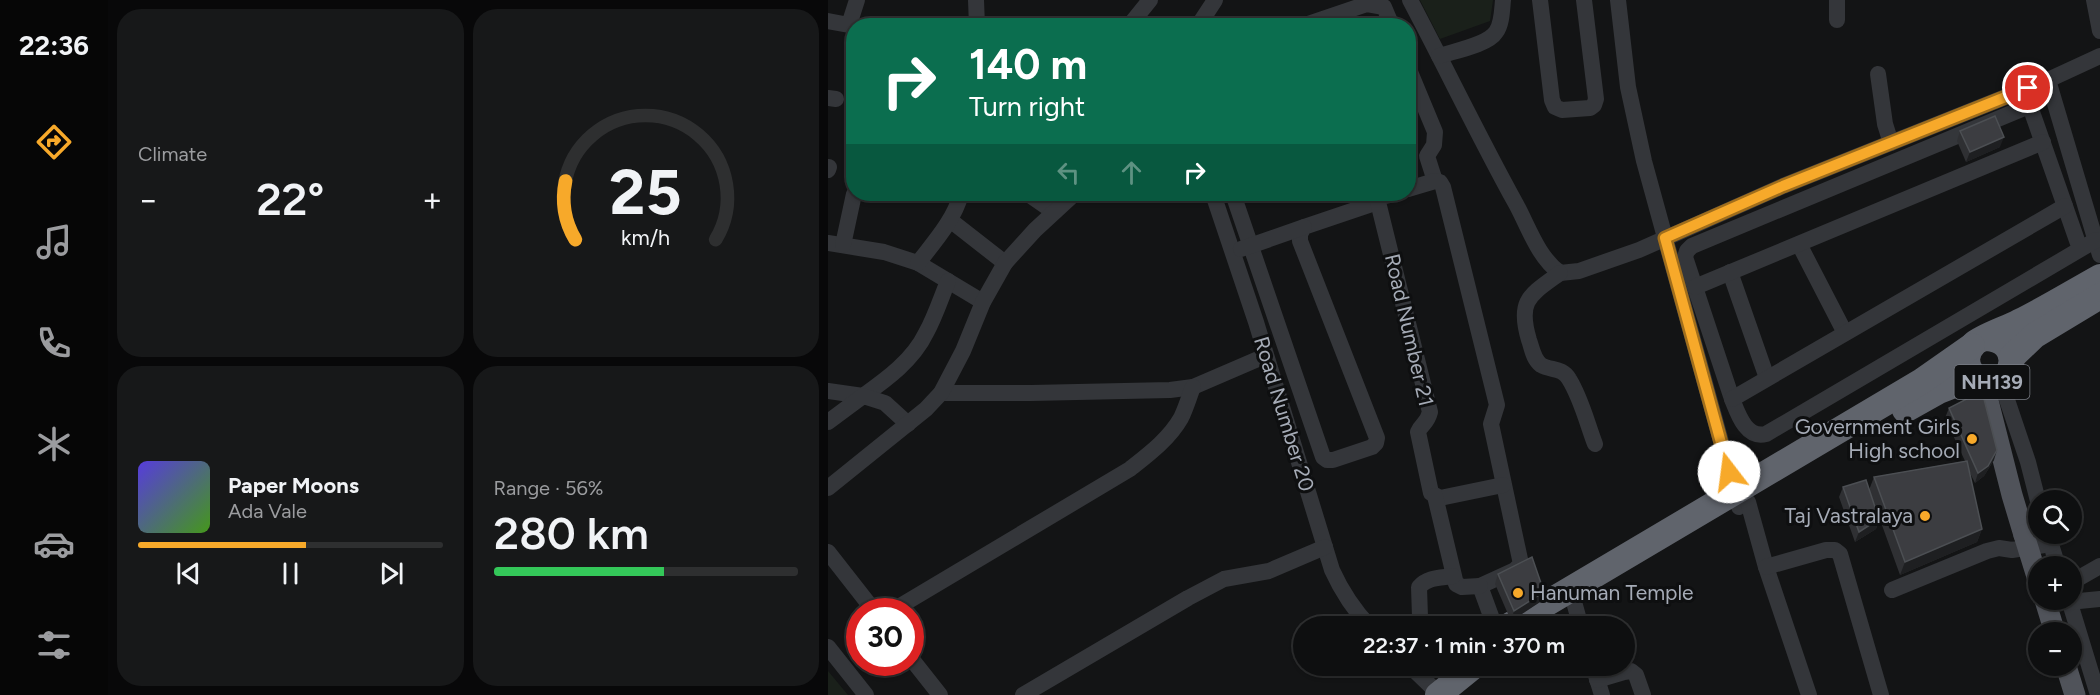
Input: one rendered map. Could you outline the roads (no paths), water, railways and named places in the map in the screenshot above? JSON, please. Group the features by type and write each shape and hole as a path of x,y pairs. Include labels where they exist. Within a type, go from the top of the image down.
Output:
{"highway":[{"name":"NH139","path":"1550,616 1740,501 1980,342 2100,277"},
{"name":"NH139","path":"1527,616 1939,391 1993,374 2034,336 2100,296"},
{"name":"NH139","path":"1996,338 2004,342 2009,349 1993,374 1970,370 1967,362 1968,353 1980,342 1996,338"},
{"path":"1441,688 1459,676"}],"main road":[{"path":"1993,374 1991,411 2012,495 2031,556"},
{"path":"2069,676 2075,695"}],"street":[{"path":"851,18 857,0"},
{"path":"976,0 977,18"},
{"path":"1135,18 1150,0"},
{"path":"1203,18 1215,0"},
{"path":"1410,0 1539,251 1560,273"},
{"path":"1439,56 1472,46 1495,34 1499,27 1503,0"},
{"path":"1540,0 1552,100 1555,107 1562,110 1590,108 1596,99 1584,0"},
{"path":"1618,0 1625,64 1636,127 1665,238 1740,501 1767,567 1809,695"},
{"path":"1837,0 1837,20"},
{"path":"2094,0 2100,31"},
{"path":"1326,18 1367,4 1384,7 1389,18"},
{"path":"828,21 846,24"},
{"path":"1595,444 1569,379 1559,369 1543,366 1534,356 1524,313 1527,301 1540,288 1560,273 1579,271 1665,238 1783,186 2048,80 2100,56"},
{"path":"1878,74 1885,124 1891,144"},
{"path":"2048,80 2098,247 2080,249 1766,434 1760,435 1749,431 1741,420 1685,257 1692,246 1703,241 2024,108 2029,108 2032,112 2080,249"},
{"path":"1416,86 1435,132 1434,145 1427,156 1435,181"},
{"path":"1695,287 2043,142"},
{"path":"1416,187 1435,181 1440,182 1443,187 1497,405 1491,424 1521,564 1515,570 1480,586 1462,587 1456,584 1453,576 1424,581 1419,587 1420,616"},
{"path":"851,201 835,244 884,252 918,263 983,302"},
{"path":"918,263 950,220 960,201"},
{"path":"1038,201 1054,212"},
{"path":"828,488 908,424 941,393 960,359 983,302 1005,263 1066,201"},
{"name":"Road Number 20","path":"1216,201 1325,547 1340,588 1360,616"},
{"path":"1235,201 1323,457 1333,460 1372,447 1377,438 1300,241 1300,234 1304,227"},
{"path":"1231,252 1376,201"},
{"name":"Road Number 21","path":"1385,201 1430,412 1428,422 1418,432 1453,576"},
{"path":"1732,399 2065,206"},
{"path":"950,220 1005,263"},
{"path":"1799,244 1845,333"},
{"path":"1730,272 1767,378"},
{"path":"828,422 886,380 908,358 926,334 948,281"},
{"path":"941,393 1170,390 1193,387 1265,356"},
{"path":"1993,374 2016,422 2035,490"},
{"path":"913,598 1130,469 1170,434 1181,418 1193,387"},
{"path":"828,391 863,396 885,403 908,424"},
{"path":"1435,496 1440,498 1503,485"},
{"path":"1892,590 1987,551 1999,548 2012,550 2032,544"},
{"path":"1023,695 1224,579 1269,571 1325,547"},
{"path":"1767,567 1826,550 1834,550 1840,554 1881,695"},
{"path":"828,552 864,598"},
{"path":"2082,576 2100,566"},
{"path":"1480,586 1491,616"},
{"path":"2082,600 2100,599"},
{"path":"1574,602 1578,616"},
{"path":"2072,610 2098,695"},
{"path":"828,647 866,695"},
{"path":"1597,680 1631,671 1636,675 1643,695"},
{"path":"924,675 940,695"},
{"path":"1424,676 1441,688"}],"place":[{"name":"Government Girls High school","path":"1972,439"},
{"name":"Taj Vastralaya","path":"1925,516"},
{"name":"Hanuman Temple","path":"1518,593"}]}
